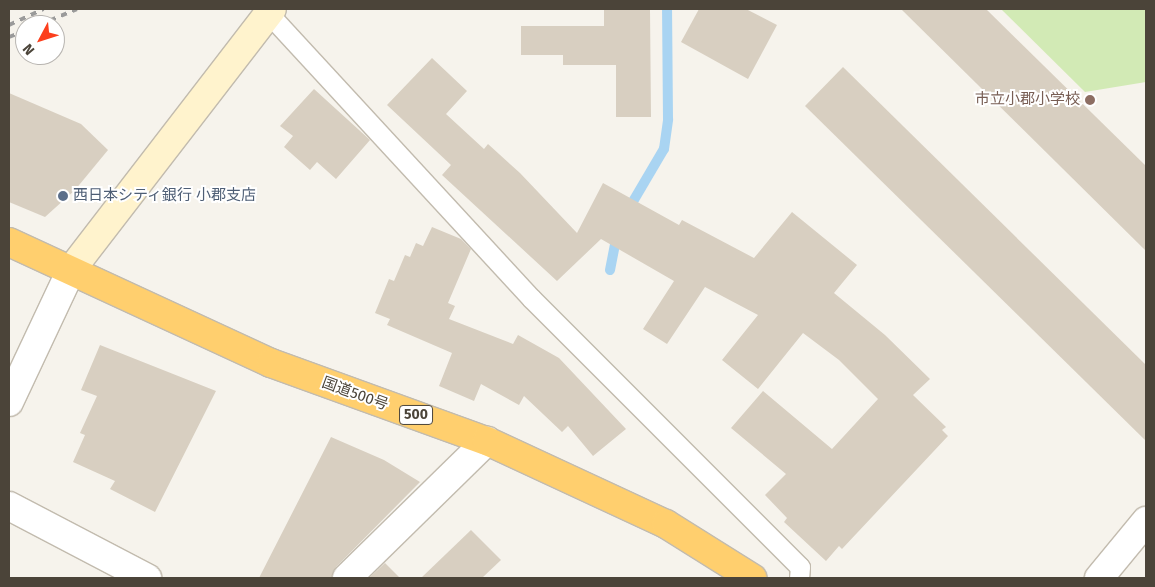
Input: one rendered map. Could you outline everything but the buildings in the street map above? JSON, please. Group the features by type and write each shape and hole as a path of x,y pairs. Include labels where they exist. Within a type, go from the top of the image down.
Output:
{"highway":[{"name":"国道500号","path":"9,242 271,363 487,441 666,524 752,578"}],"street":[{"path":"9,402 71,270 268,10"},
{"path":"347,578 487,441"},
{"path":"9,506 147,578"},
{"path":"1099,578 1146,521"}],"lane":[{"path":"268,10 531,298 800,567 799,578"}],"green space":[{"path":"1001,9 1146,9 1146,82 1085,92"}],"waterway":[{"path":"628,210 664,149 668,119 667,9"},
{"path":"610,270 617,234"}],"railway":[{"path":"9,25 44,9"},
{"path":"63,15 77,9"},
{"path":"9,37 15,35"}],"place":[{"name":"市立小郡小学校","path":"1090,100"},
{"name":"西日本シティ銀行 小郡支店","path":"63,196"}]}
